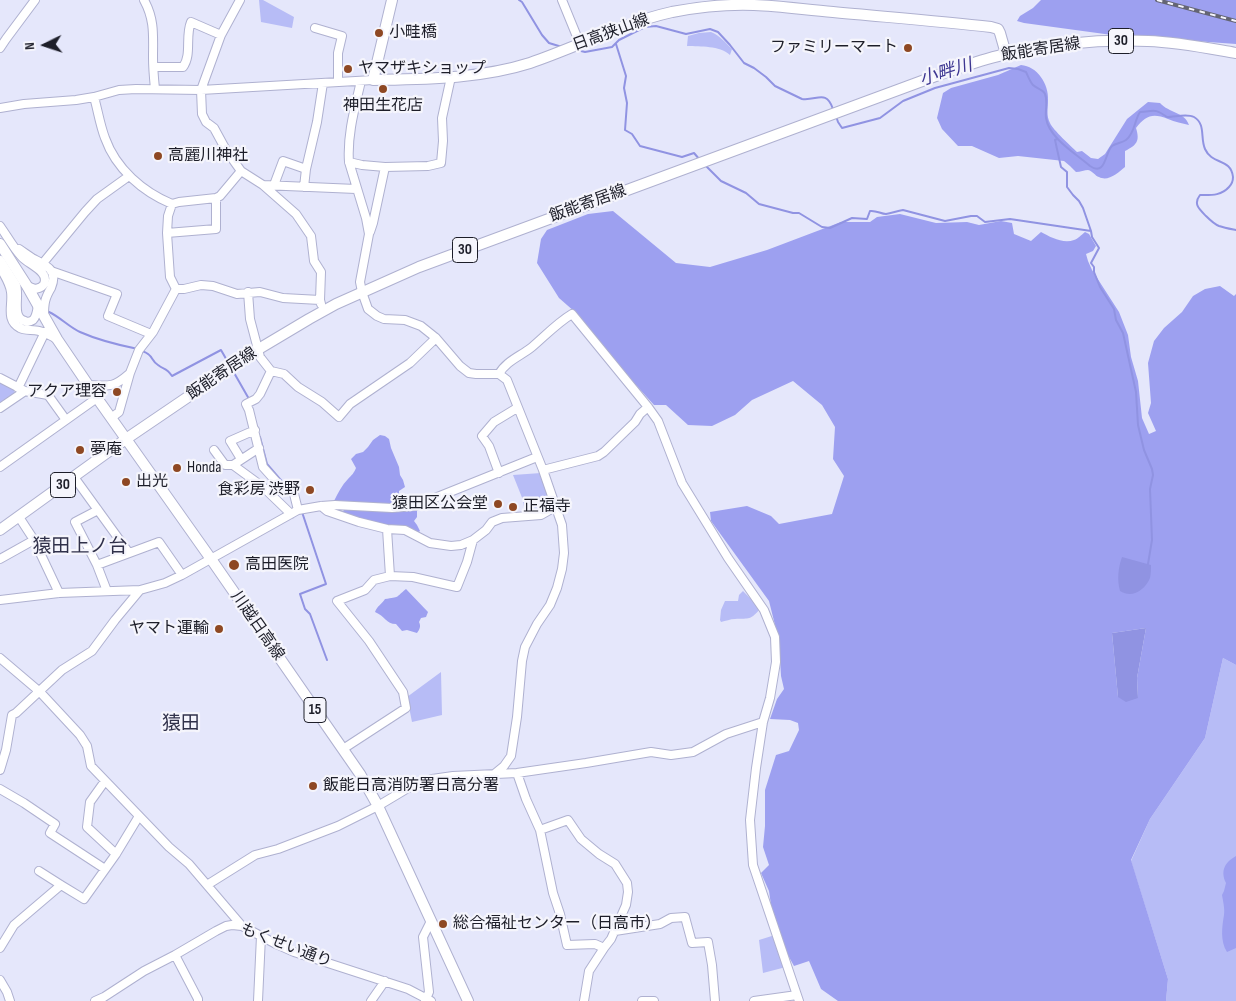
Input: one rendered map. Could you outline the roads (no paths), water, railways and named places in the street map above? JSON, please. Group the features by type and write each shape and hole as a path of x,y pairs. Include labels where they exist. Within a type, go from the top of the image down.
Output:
{"main road":[{"path":"373,80 392,0"},
{"name":"日高狭山線","path":"373,80 412,80 492,72 528,63 642,20 672,12 709,6 753,5 991,27 998,29 1006,54"},
{"name":"飯能寄居線","path":"1,527 19,517 126,439 257,350 323,311 419,267 941,74 1006,54 1051,46 1149,41 1236,53"},
{"name":"川越日高線","path":"0,244 27,286 57,339 88,385 360,774 378,806 468,1001"}],"street":[{"path":"0,48 35,0"},
{"path":"144,0 150,12 154,42 155,89"},
{"path":"240,0 221,35 201,90 202,114 206,122 214,128 226,150 241,171 263,185 296,214 311,236 314,261 321,272 320,300 323,311"},
{"path":"562,0 578,45"},
{"path":"154,67 183,67 186,62 191,22 221,35"},
{"path":"315,28 342,36 338,53 338,82"},
{"path":"349,162 362,165 385,166 428,166 441,163 443,141 442,118 451,77"},
{"path":"0,108 76,100 119,90 201,90 373,80"},
{"path":"361,81 352,118 348,153 369,234"},
{"path":"304,187 323,83"},
{"path":"94,97 105,138 114,158 129,176 158,198 172,204 216,198 220,196 241,171"},
{"path":"274,185 283,161 306,168"},
{"path":"385,166 360,282 368,308 384,319 404,320 421,326 436,338 460,366 469,373 500,374 507,380 543,470 562,525 564,553 557,588 550,605 525,647 512,756 493,775"},
{"path":"43,263 97,199 129,176"},
{"path":"263,185 356,188"},
{"path":"167,233 216,229 216,198"},
{"path":"172,204 168,216 167,233 170,277 176,289"},
{"path":"0,226 21,256 45,276 44,284 41,287 34,289 27,286"},
{"path":"13,245 48,266 52,271 53,282 44,301 44,316"},
{"path":"0,260 18,290 17,315 20,319 24,321 33,320 37,314 38,305"},
{"path":"0,267 10,286 10,316 12,322 22,329 45,332 57,339"},
{"path":"52,271 117,294 108,316 152,334"},
{"path":"176,289 202,285 213,286 237,294 260,292 283,298 320,300"},
{"path":"111,418 119,412 130,373 139,350 152,334 176,289"},
{"path":"248,292 250,319 257,350 271,371 284,374 298,387 322,402 339,416 350,404 410,362 436,338"},
{"path":"500,374 502,368 532,347 572,314 658,421 682,483 728,558 764,610 775,638 776,662 770,698 763,722 750,820 754,865 798,998 754,1001"},
{"path":"0,408 22,390 45,332"},
{"path":"271,371 260,394 249,403 251,420 263,467 281,487 293,490 295,512"},
{"path":"88,385 107,386 118,383 130,373"},
{"path":"0,378 22,390 48,395 66,420"},
{"path":"0,467 97,398"},
{"path":"543,470 598,456 635,422 648,407"},
{"path":"499,473 489,446 482,436 494,422 517,408"},
{"path":"241,459 230,442 254,430"},
{"path":"214,450 225,465 233,464 259,448"},
{"path":"1,597 140,590 165,583 182,575 295,512 335,505 406,508 537,457"},
{"path":"233,464 295,512"},
{"path":"74,477 129,553"},
{"path":"321,506 327,511 359,522 387,529 405,530 430,542 451,546 461,545 473,540 486,530 492,522 502,518 540,515 555,507"},
{"path":"98,510 75,522 97,565 107,592"},
{"path":"19,517 34,540 59,593"},
{"path":"387,529 390,576"},
{"path":"0,560 34,540"},
{"path":"343,749 406,708 403,692 369,641 337,601 365,590 374,580 390,576 413,577 457,587 473,540"},
{"path":"97,565 159,542 182,575"},
{"path":"0,770 6,750 12,715 40,692 62,670 92,651 140,590"},
{"path":"0,658 40,692 80,735 87,746 91,766 169,847 189,864 242,926"},
{"path":"207,885 255,855 278,849 338,826 378,806 408,788 432,778 517,773 586,764 651,752 671,755 693,752 726,734 763,722"},
{"path":"517,773 540,830 553,892 567,945 595,944 604,948"},
{"path":"105,781 90,802 87,827 116,854"},
{"path":"0,789 24,802 55,824 50,833 105,869"},
{"path":"39,870 84,898 116,854 139,816"},
{"path":"540,830 568,820 581,839 615,864 627,883 628,896 626,905 612,939 589,971 584,1001"},
{"path":"0,948 14,925 61,885"},
{"path":"615,931 660,924 671,918 684,917 692,943 708,942 715,1001"},
{"path":"428,1000 429,992 424,937 431,921"},
{"name":"もくせい通り","path":"95,1001 221,928 232,925 242,926 294,952 408,989 428,1000"},
{"path":"258,1001 261,936"},
{"path":"175,956 198,1001"},
{"path":"0,980 10,1001"},
{"path":"371,1001 385,982"},
{"path":"642,1001 654,1001"}],"waterway":[{"name":"小畔川","path":"519,0 549,43 562,47"},
{"name":"小畔川","path":"577,50 585,52 612,47 619,40 645,27 656,26 686,34 710,29 718,32 744,63 754,68 775,86 802,99 820,97 827,99 833,109"},
{"path":"616,44 626,76 624,88 627,103 625,130 632,134 640,146 682,157 694,153 700,160"},
{"name":"小畔川","path":"836,116 842,128 880,118 903,101 935,88 1009,68 1018,69 1026,72 1033,85 1045,94 1046,118 1057,139 1095,169 1102,166 1112,146 1129,137 1140,112 1157,111 1167,117 1191,116 1200,123 1205,149 1208,154 1229,167 1233,177 1233,182 1226,190 1216,194 1200,195 1197,204 1203,213 1215,224 1236,230"},
{"path":"1057,139 1055,140 1061,167 1067,172 1067,187 1083,208 1091,231"},
{"path":"705,165 721,181 746,193 759,204 799,213 822,227 830,228 852,218 867,219 870,211 886,214 903,210 945,221 977,216 985,222 1010,219 1091,231 1092,237 1099,248 1091,263 1100,287 1114,309 1116,320 1123,333 1136,392 1138,425 1144,450 1152,469 1153,475 1150,489 1152,540 1148,564"},
{"path":"49,312 87,335 138,349"},
{"path":"142,351 148,354 172,376 221,350 229,364"},
{"path":"233,371 249,399"},
{"path":"260,437 267,464 285,485"},
{"path":"302,512 326,584 300,594 305,609 310,614 327,660"}],"railway":[{"path":"1157,0 1236,21"}],"place":[{"name":"小畦橋","path":"379,33"},
{"name":"ファミリーマート","path":"908,48"},
{"name":"ヤマザキショップ","path":"348,69"},
{"name":"神田生花店","path":"383,89"},
{"name":"高麗川神社","path":"158,156"},
{"name":"アクア理容","path":"117,392"},
{"name":"夢庵","path":"80,450"},
{"name":"Honda","path":"177,468"},
{"name":"出光","path":"126,482"},
{"name":"食彩房 渋野","path":"310,490"},
{"name":"猿田区公会堂","path":"498,504"},
{"name":"正福寺","path":"513,507"},
{"name":"高田医院","path":"234,565"},
{"name":"ヤマト運輸","path":"219,629"},
{"name":"飯能日高消防署日高分署","path":"313,786"},
{"name":"総合福祉センター（日高市）","path":"443,924"}],"district":[{"name":"猿田上ノ台","path":"80,547"},
{"name":"猿田","path":"181,724"}]}
